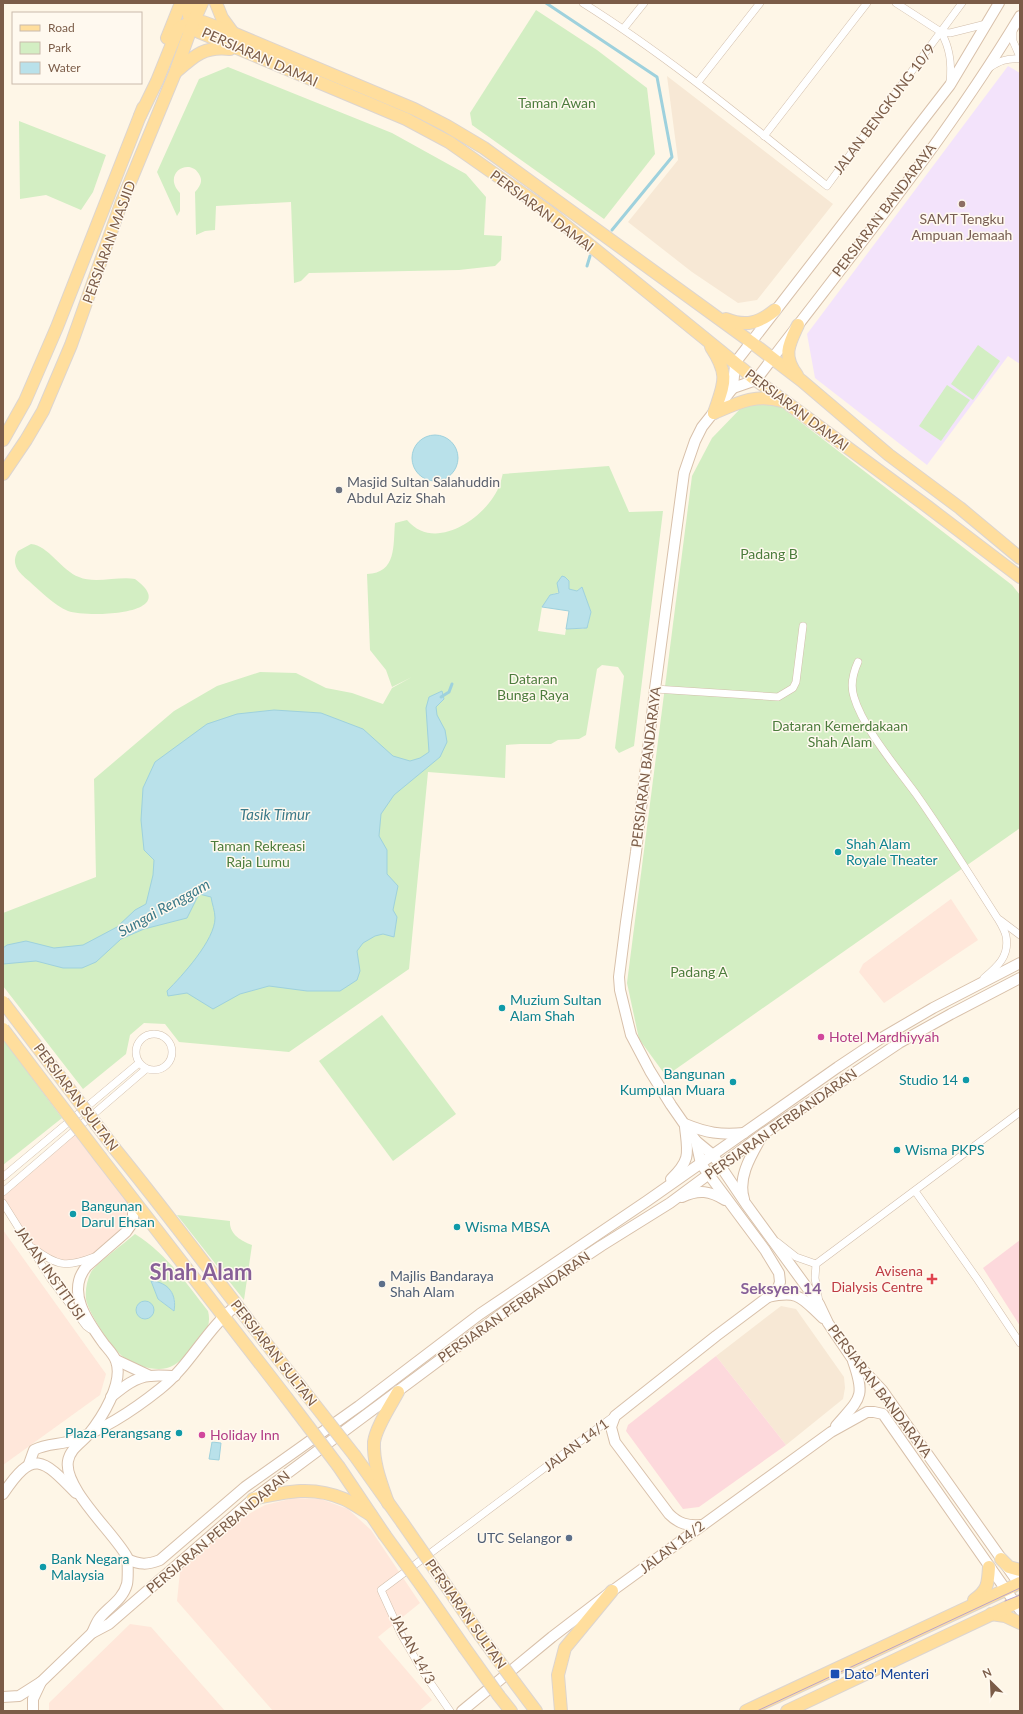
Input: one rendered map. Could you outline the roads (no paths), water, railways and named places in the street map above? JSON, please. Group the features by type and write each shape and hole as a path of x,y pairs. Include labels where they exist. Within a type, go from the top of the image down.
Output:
{"main road":[{"name":"PERSIARAN MASJID","path":"3,440 25,402 57,327 140,116 151,79 180,3"},
{"path":"140,116 157,82 178,29 183,25 193,23 189,16 189,3"},
{"name":"PERSIARAN MASJID","path":"3,474 43,411 71,345 121,204 202,3"},
{"path":"216,3 222,18 233,33"},
{"name":"PERSIARAN BANDARAYA","path":"735,363 950,85 999,3"},
{"name":"PERSIARAN BANDARAYA","path":"756,380 918,168 980,78 1018,19"},
{"name":"PERSIARAN DAMAI","path":"1020,558 960,508 889,455 802,381 751,342 484,148 414,108 233,33 203,22 193,23 199,32 406,119 449,142 549,212 756,380 1020,577"},
{"path":"175,73 202,52 218,48 238,49"},
{"path":"449,142 450,128"},
{"path":"714,315 738,324 746,324 766,318 775,310"},
{"path":"798,324 788,345 788,354 793,369 802,381"},
{"path":"706,339 717,356 724,374 724,382 714,413"},
{"path":"735,363 733,388 756,380"},
{"name":"PERSIARAN BANDARAYA","path":"733,388 702,427 695,441 684,473 654,689 636,852 619,983 631,1035 650,1071 696,1141 713,1155 746,1204 819,1304 828,1322 851,1357 882,1390 1020,1584"},
{"path":"714,413 743,400 773,398 784,401"},
{"name":"PERSIARAN PERBANDARAN","path":"127,1558 137,1564 148,1565 160,1560 246,1488 359,1406 480,1314 701,1164 880,1039 933,1008 1020,963"},
{"name":"PERSIARAN PERBANDARAN","path":"3,1697 18,1696 40,1682 92,1633 109,1624 253,1499 520,1300 601,1246 670,1203 763,1134 899,1043 1020,978"},
{"name":"PERSIARAN SULTAN","path":"3,1002 115,1149 157,1200 236,1306 355,1456 480,1635 536,1711"},
{"name":"PERSIARAN SULTAN","path":"3,1029 133,1201 339,1467 384,1534 511,1711"},
{"path":"647,1201 678,1172 687,1157 685,1124 708,1133 744,1133"},
{"path":"746,1204 742,1193 745,1172 763,1134"},
{"name":"PERSIARAN BANDARAYA","path":"696,1141 701,1164 765,1250 779,1273 780,1282 778,1288 768,1298"},
{"path":"670,1203 688,1194 708,1192 714,1193 730,1203"},
{"path":"96,1333 78,1298 77,1287 82,1271 126,1232 133,1222 133,1201"},
{"path":"768,1298 786,1293 796,1295 828,1322"},
{"name":"JALAN 14/1","path":"615,1416 768,1298"},
{"path":"3,1494 15,1476 29,1464 34,1450 40,1446 64,1444 88,1435 134,1408 175,1376 222,1316 236,1306"},
{"name":"JALAN INSTITUSI","path":"96,1333 116,1360 151,1376"},
{"path":"831,1432 856,1403 860,1392 857,1374 851,1357"},
{"path":"83,1500 71,1477 68,1467 68,1460 72,1451 88,1435 100,1418 110,1398 118,1378 116,1360"},
{"path":"110,1398 134,1381 151,1376 175,1376"},
{"path":"388,1503 377,1470 374,1442 380,1424 398,1392"},
{"name":"JALAN 14/2","path":"462,1711 552,1637 701,1525 831,1432 867,1412 883,1414 891,1425"},
{"path":"615,1416 611,1427 615,1442 669,1514 683,1524 701,1525"},
{"name":"PERSIARAN BANDARAYA","path":"891,1425 989,1567 1018,1605"},
{"path":"29,1464 40,1464 52,1469 83,1500 127,1558 127,1585 118,1600 98,1620 92,1633"},
{"path":"253,1499 303,1490 322,1492 345,1499 371,1515"},
{"path":"1001,1559 1009,1567 1020,1570"},
{"path":"953,1614 984,1593 988,1582 989,1567"},
{"path":"746,1711 1005,1589 1020,1584"},
{"path":"561,1711 558,1675 565,1648 612,1592"},
{"path":"787,1711 991,1614 1018,1605"},
{"path":"991,1614 1005,1616 1020,1623"},
{"path":"33,1711 33,1699 40,1682"}],"street":[{"path":"583,3 624,28 698,82 764,136 867,3"},
{"path":"624,28 644,3"},
{"path":"698,82 760,3"},
{"path":"896,3 941,32 948,45 952,68 950,85"},
{"name":"JALAN BENGKUNG 10/9","path":"764,136 827,186 962,3"},
{"path":"980,78 987,69 998,62 1008,58 1020,58 1013,41 1012,31 1018,19"},
{"path":"941,32 958,32 986,24"},
{"path":"654,689 778,696 793,688 796,682 803,626"},
{"path":"858,662 852,678 854,696 859,710 868,726 919,799 998,919 1006,936 1006,949 1003,961 972,987"},
{"path":"998,919 1020,935"},
{"path":"1001,988 1020,984"},
{"path":"153,1034 165,1038 169,1042 172,1049 169,1061 159,1069 146,1069 138,1063 135,1050 137,1044 146,1035 153,1034"},
{"path":"3,1177 138,1063"},
{"path":"3,1192 146,1069"},
{"path":"819,1304 815,1278 816,1264 1020,1112"},
{"path":"915,1191 1020,1342"},
{"name":"JALAN INSTITUSI","path":"3,1203 50,1278 86,1326 96,1333"},
{"path":"769,1236 796,1257 816,1264"},
{"path":"28,1244 46,1258 61,1264 78,1263 100,1255"},
{"name":"JALAN 14/1","path":"381,1590 615,1416"},
{"name":"JALAN 14/3","path":"381,1590 401,1634 423,1672 449,1709"}],"water":[{"path":"431,435 439,435 448,439 454,445 458,458 454,471 448,477 439,481 431,481 422,477 416,471 412,462 412,454 416,445 422,439"},
{"path":"562,576 569,581 569,589 577,591 582,587 591,612 587,628 566,629 569,611 542,607 550,595 559,593 557,583"},
{"name":"Tasik Timur","path":"442,691 444,699 436,707 437,715 445,730 447,742 440,757 394,795 381,814 379,836 387,850 387,874 398,886 393,910 397,917 394,937 383,934 375,936 363,943 357,951 360,971 357,980 340,991 307,991 269,986 240,994 213,1009 187,993 168,996 167,991 197,957 210,937 214,927 215,915 211,897 199,894 187,918 144,929 121,939 96,962 82,968 63,968 36,961 3,964 3,948 7,945 26,941 54,948 83,945 117,927 135,910 146,904 153,875 154,860 144,850 141,820 143,788 155,762 207,724 237,714 274,710 321,713 363,729 393,756 410,761 420,758 429,752 426,708 429,697"},
{"path":"151,1281 163,1284 170,1290 173,1295 175,1305 174,1311 158,1299"},
{"path":"145,1301 151,1304 154,1310 151,1316 145,1319 139,1316 136,1310 139,1304"},
{"name":"Holiday Inn","path":"212,1442 221,1443 219,1460 209,1459"}],"waterway":[{"name":"Sungai Renggam","path":"546,3 657,77 672,157 612,230"},
{"name":"Sungai Renggam","path":"587,266 590,256"},
{"name":"Sungai Renggam","path":"441,697 449,692 452,684"}],"tram line":[{"path":"757,1711 1020,1588"},
{"path":"1005,1601 1020,1595"}],"place":[{"name":"SAMT Tengku Ampuan Jemaah","path":"962,204"},
{"name":"Masjid Sultan Salahuddin Abdul Aziz Shah","path":"339,490"},
{"name":"Shah Alam Royale Theater","path":"838,852"},
{"name":"Muzium Sultan Alam Shah","path":"502,1008"},
{"name":"Hotel Mardhiyyah","path":"821,1037"},
{"name":"Studio 14","path":"966,1080"},
{"name":"Bangunan Kumpulan Muara","path":"733,1082"},
{"name":"Wisma PKPS","path":"897,1150"},
{"name":"Bangunan Darul Ehsan","path":"73,1214"},
{"name":"Wisma MBSA","path":"457,1227"},
{"name":"Avisena Dialysis Centre","path":"932,1279"},
{"name":"Majlis Bandaraya Shah Alam","path":"382,1284"},
{"name":"Plaza Perangsang","path":"179,1433"},
{"name":"Holiday Inn","path":"202,1435"},
{"name":"UTC Selangor","path":"569,1538"},
{"name":"Bank Negara Malaysia","path":"43,1567"},
{"name":"Dato' Menteri","path":"835,1674"}],"district":[{"name":"Shah Alam","path":"201,1272"},
{"name":"Seksyen 14","path":"781,1288"}],"park label":[{"name":"Taman Awan","path":"557,103"},
{"name":"Padang B","path":"769,554"},
{"name":"Dataran Bunga Raya","path":"533,688"},
{"name":"Dataran Kemerdakaan Shah Alam","path":"840,734"},
{"name":"Taman Rekreasi Raja Lumu","path":"258,854"},
{"name":"Padang A","path":"699,972"}]}
